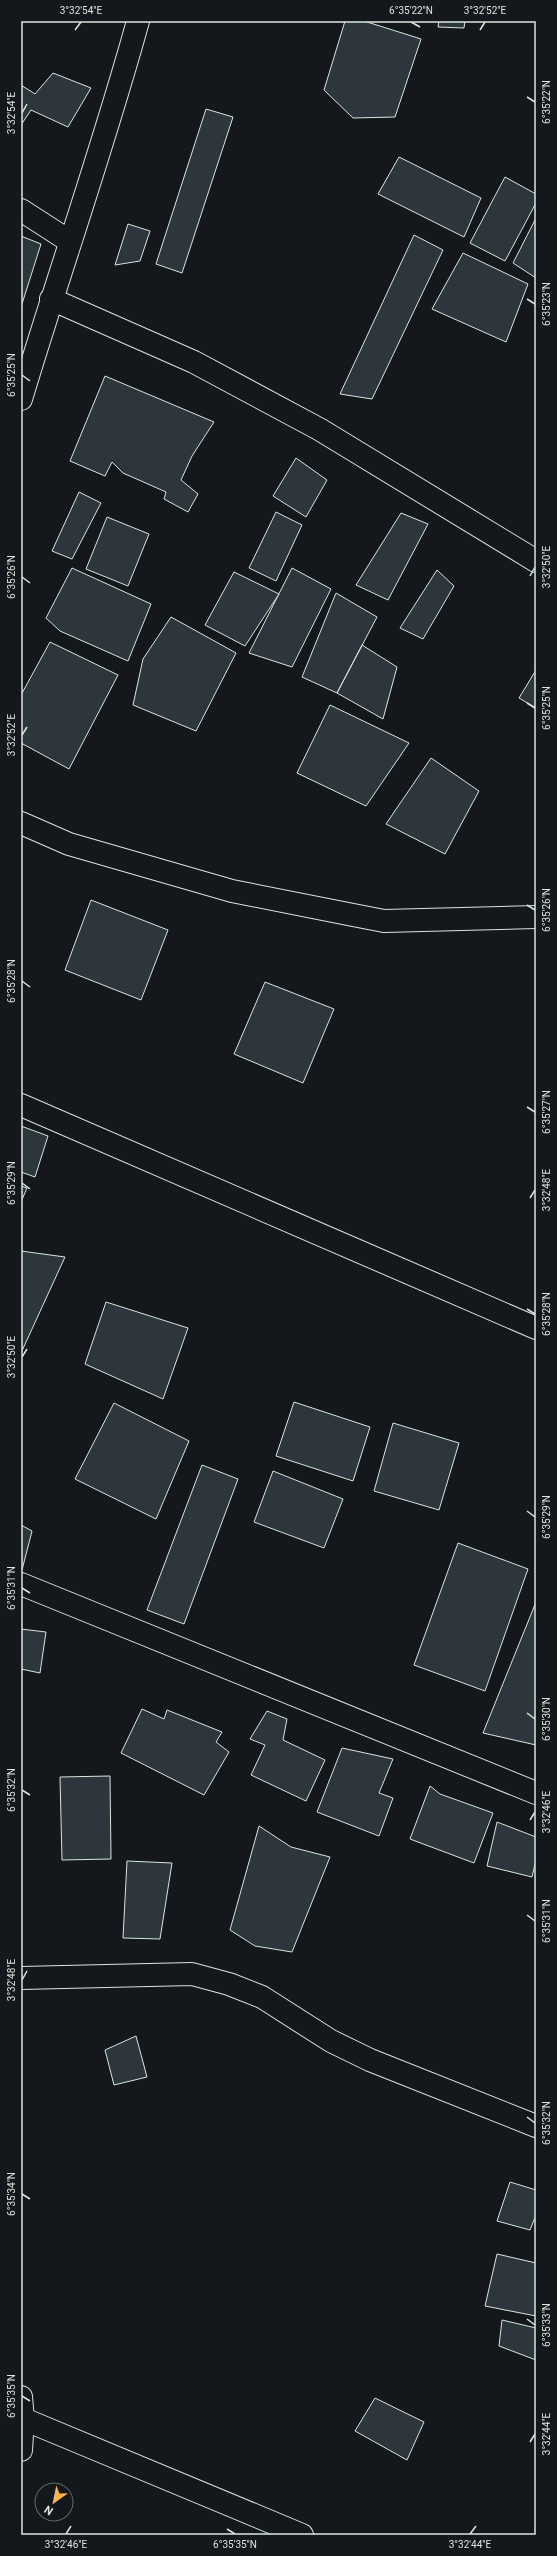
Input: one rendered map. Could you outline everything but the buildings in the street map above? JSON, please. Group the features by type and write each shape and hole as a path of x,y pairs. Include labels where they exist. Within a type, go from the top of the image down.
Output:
{"street":[{"path":"21,399 69,241 108,128 138,21"},
{"path":"21,210 69,241"},
{"path":"51,299 194,362 319,429 536,561"},
{"path":"21,823 69,844 217,886 348,914 384,920 536,917"},
{"path":"21,1105 536,1328"},
{"path":"21,1584 536,1793"},
{"path":"21,1978 192,1974 229,1984 262,1997 331,2041 370,2060 536,2126"},
{"path":"21,2397 21,2450"},
{"path":"22,2418 302,2535"}]}
